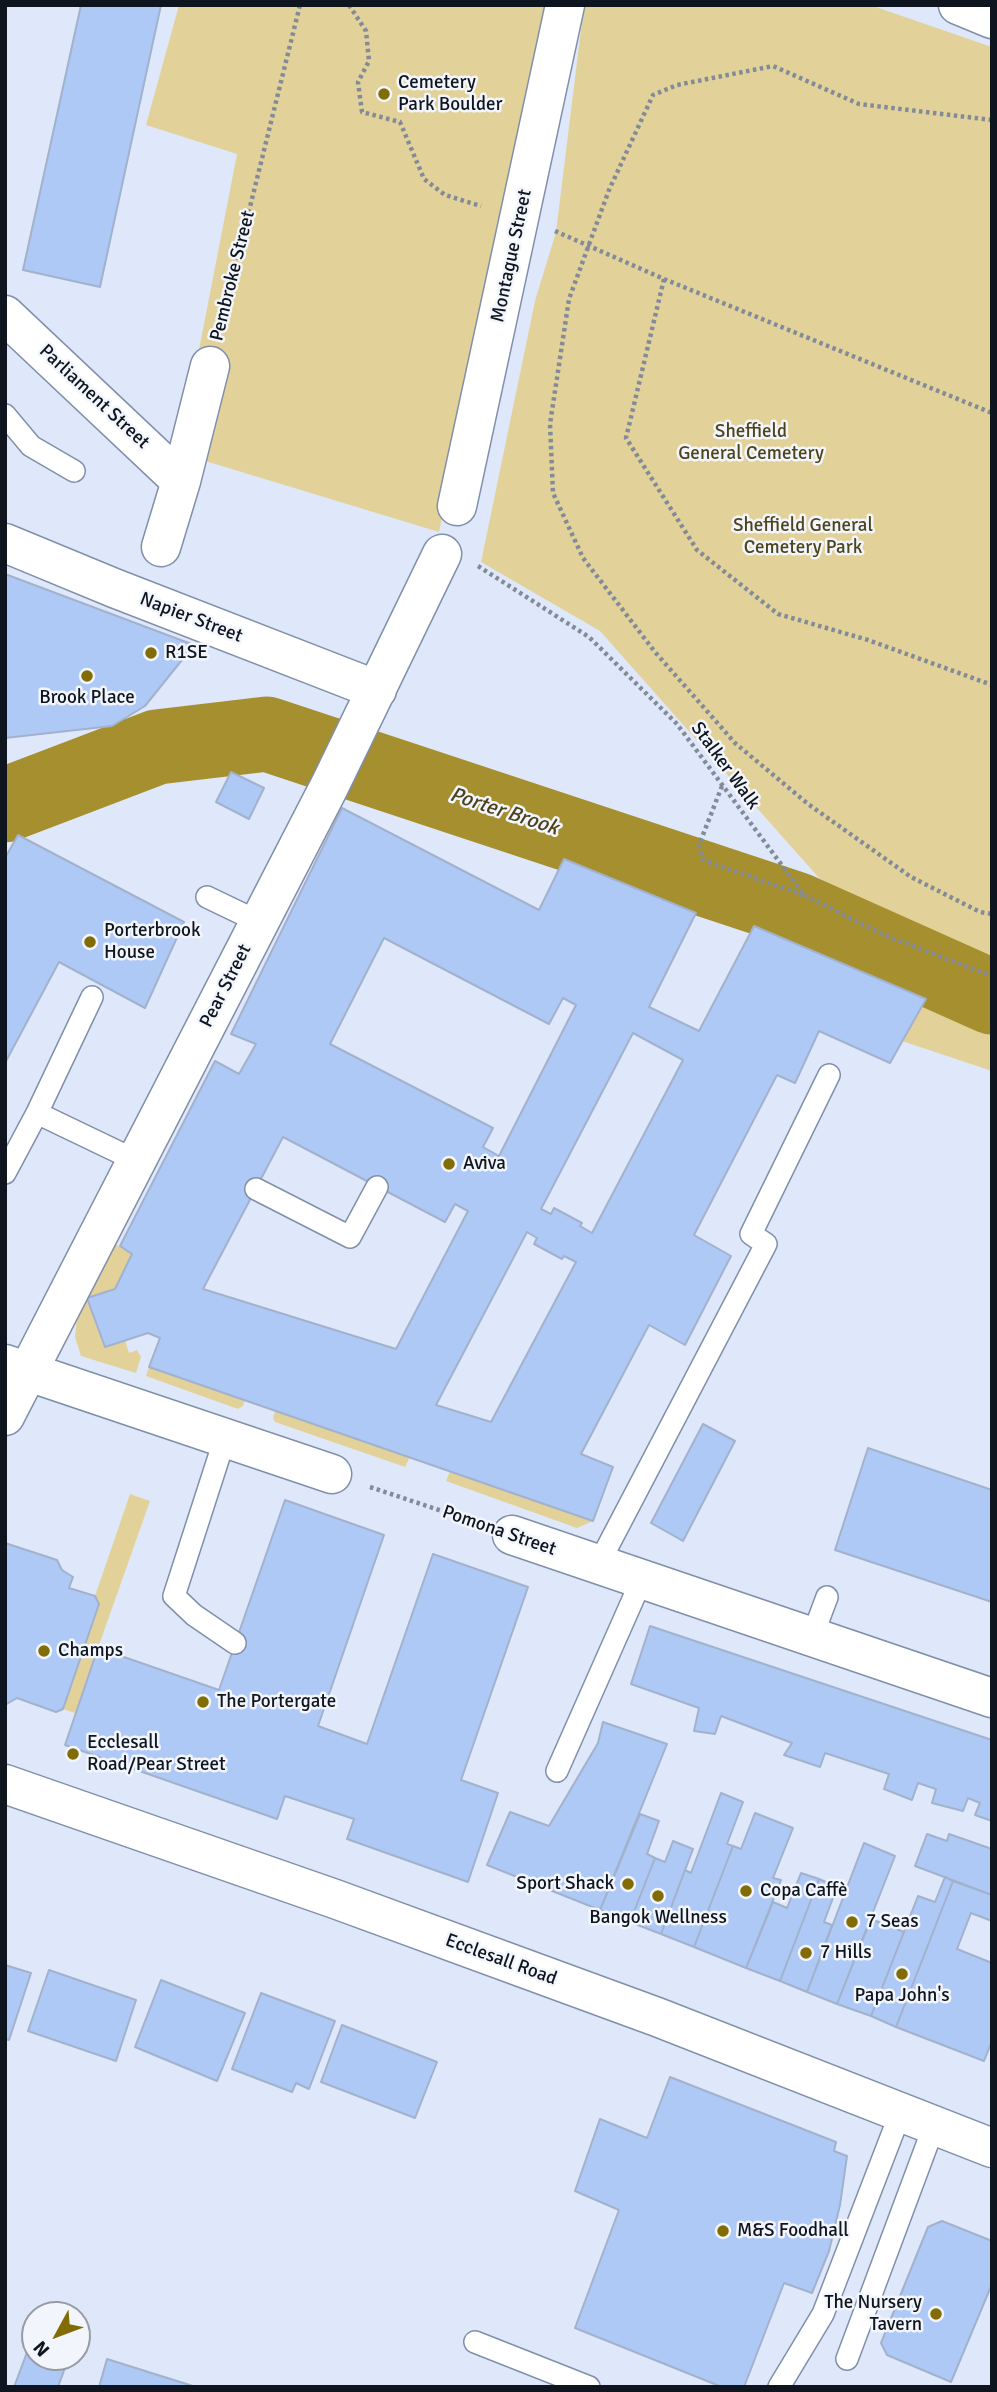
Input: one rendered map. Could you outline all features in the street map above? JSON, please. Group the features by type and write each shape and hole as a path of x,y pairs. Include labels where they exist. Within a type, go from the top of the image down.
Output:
{"street":[{"name":"Montague Street","path":"457,506 565,5"},
{"path":"958,5 992,19"},
{"name":"Parliament Street","path":"5,314 181,481"},
{"name":"Pembroke Street","path":"161,547 210,366"},
{"name":"Napier Street","path":"5,543 377,690"},
{"name":"Pear Street","path":"5,1416 17,1368 153,1147 259,922 330,785 442,554"},
{"path":"17,1368 332,1474"},
{"name":"Pomona Street","path":"512,1535 992,1698"},
{"name":"Ecclesall Road","path":"5,1784 335,1899 657,2017 992,2148"}],"lane":[{"path":"5,415 31,446 74,471"},
{"path":"207,897 259,922"},
{"path":"5,1173 92,997"},
{"path":"598,1565 766,1244 751,1234 829,1075"},
{"path":"37,1112 153,1147"},
{"path":"256,1189 350,1237 377,1187"},
{"path":"225,1438 174,1596 194,1615 235,1643"},
{"path":"557,1771 642,1579"},
{"path":"812,1637 827,1597"},
{"path":"847,2359 917,2120"},
{"path":"779,2387 823,2314 917,2120"},
{"path":"475,2342 589,2387"}],"path":[{"name":"Pembroke Street","path":"210,366 300,5"},
{"path":"349,5 366,31 369,61 358,82 362,112 400,122 424,179 445,195 521,218 589,245 664,279 992,413"},
{"path":"992,120 859,104 773,66 677,85 653,95 609,190 569,299 550,424 553,493 583,558 655,652 735,743 808,804 911,877 980,912 992,914"},
{"path":"664,279 626,438 697,550 778,614 868,640 992,684"},
{"name":"Stalker Walk","path":"442,554 478,566 589,636 677,724 804,895 884,935 992,976"},
{"path":"723,786 699,845 703,860 804,895"},
{"name":"Pomona Street","path":"332,1474 512,1535"}],"green space":[{"path":"179,5 546,5 439,532 179,453 237,154 146,125"},
{"name":"Sheffield General Cemetery","path":"584,5 870,5 992,47 992,962 904,931 819,878 600,631 481,562 535,301 556,232"},
{"path":"926,999 992,1021 992,1071 902,1041"},
{"path":"115,1244 132,1254 115,1289 88,1298 105,1347 125,1340 129,1353 137,1350 141,1357 136,1373 81,1356 75,1337 77,1317"},
{"path":"149,1367 245,1400 243,1406 238,1409 146,1376"},
{"path":"275,1411 410,1457 405,1467 275,1422"},
{"path":"450,1471 593,1521 577,1528 446,1481"},
{"path":"130,1494 150,1501 75,1713 63,1709 99,1604 95,1596"}],"building":[{"path":"81,5 161,5 100,287 23,270"},
{"name":"Brook Place","path":"5,574 194,645 145,706 112,726 5,738"},
{"path":"231,772 264,788 249,819 216,802"},
{"name":"Aviva","path":"342,808 539,910 564,859 696,913 649,1007 699,1031 754,926 926,999 890,1063 819,1031 795,1083 777,1075 694,1235 731,1256 685,1345 649,1325 581,1454 613,1467 593,1521 149,1367 160,1338 148,1333 105,1347 87,1298 115,1289 132,1254 120,1246 215,1061 239,1074 256,1044 231,1034","holes":["384,938 549,1024 563,998 576,1005 499,1156 483,1147 493,1128 330,1044","633,1033 683,1060 592,1233 580,1226 582,1223 554,1208 551,1214 541,1209","283,1137 445,1222 455,1204 468,1211 396,1349 203,1289","527,1232 537,1238 534,1244 562,1259 564,1256 576,1262 491,1422 436,1405"]},
{"name":"Porterbrook House","path":"18,835 184,922 145,1008 59,962 5,1063 5,858"},
{"path":"703,1424 735,1441 683,1541 651,1523"},
{"path":"868,1448 992,1490 992,1602 835,1550"},
{"name":"The Portergate","path":"285,1500 384,1535 318,1726 367,1744 433,1554 528,1587 461,1780 498,1793 468,1882 347,1839 354,1819 285,1796 277,1819 65,1745 98,1648 219,1690"},
{"name":"Champs","path":"5,1543 57,1560 62,1570 73,1577 69,1588 95,1596 99,1604 63,1709 56,1712 17,1698 5,1705"},
{"path":"650,1626 992,1740 992,1821 975,1815 980,1803 968,1798 963,1811 932,1803 936,1789 918,1783 912,1800 884,1789 889,1774 825,1753 820,1767 784,1755 792,1743 721,1716 715,1734 694,1731 699,1708 631,1684"},
{"path":"603,1722 667,1744 600,1910 487,1865 510,1812 549,1826 598,1743"},
{"path":"721,1793 743,1802 727,1844 733,1846 694,1947 661,1934 685,1870 691,1873"},
{"name":"Copa Caffè","path":"755,1813 793,1828 773,1878 781,1880 746,1968 694,1947 733,1846 741,1849"},
{"name":"Sport Shack","path":"640,1814 659,1821 647,1854 655,1858 630,1922 600,1910"},
{"path":"927,1834 947,1841 949,1834 992,1849 992,1895 915,1866"},
{"name":"Bangok Wellness","path":"673,1841 693,1849 661,1934 630,1922 655,1858 665,1862"},
{"name":"7 Seas","path":"864,1843 895,1856 837,2004 807,1992"},
{"path":"801,1873 819,1879 780,1981 746,1968 773,1902 787,1908"},
{"name":"Papa John's","path":"945,1877 953,1881 896,2027 871,2016 918,1896 935,1902"},
{"name":"7 Hills","path":"819,1879 837,1887 824,1922 832,1925 807,1992 780,1981"},
{"path":"953,1881 992,1895 992,1921 971,1913 957,1949 992,1963 992,2041 984,2061 896,2027"},
{"path":"871,1919 904,1932 871,2016 837,2004"},
{"path":"5,1965 31,1973 9,2040 5,2039"},
{"path":"49,1970 136,2000 116,2061 28,2031"},
{"path":"161,1980 245,2013 217,2081 135,2047"},
{"path":"261,1993 335,2021 309,2089 296,2083 292,2092 232,2069"},
{"path":"342,2025 437,2062 415,2118 321,2082"},
{"name":"M&S Foodhall","path":"670,2077 836,2142 834,2151 847,2156 840,2205 829,2251 812,2293 784,2283 744,2387 722,2387 575,2328 619,2210 575,2191 600,2119 647,2138"},
{"name":"The Nursery Tavern","path":"942,2221 992,2241 992,2284 951,2382 887,2355 881,2343 928,2227"},
{"path":"107,2359 196,2387 99,2387"},
{"path":"21,2368 21,2371 64,2371 58,2387 14,2387"}],"waterway":[{"name":"Porter Brook","path":"5,805 157,747 267,734 795,909 992,997"}],"place":[{"name":"Cemetery Park Boulder","path":"384,94"},
{"name":"R1SE","path":"151,653"},
{"name":"Brook Place","path":"87,676"},
{"name":"Porterbrook House","path":"90,942"},
{"name":"Aviva","path":"449,1164"},
{"name":"Champs","path":"44,1651"},
{"name":"The Portergate","path":"203,1702"},
{"name":"Ecclesall Road/Pear Street","path":"73,1754"},
{"name":"Sport Shack","path":"628,1884"},
{"name":"Copa Caffè","path":"746,1891"},
{"name":"Bangok Wellness","path":"658,1896"},
{"name":"7 Seas","path":"852,1922"},
{"name":"7 Hills","path":"806,1953"},
{"name":"Papa John's","path":"902,1974"},
{"name":"M&S Foodhall","path":"723,2231"},
{"name":"The Nursery Tavern","path":"936,2314"}],"park label":[{"name":"Sheffield General Cemetery Park","path":"803,537"}]}
